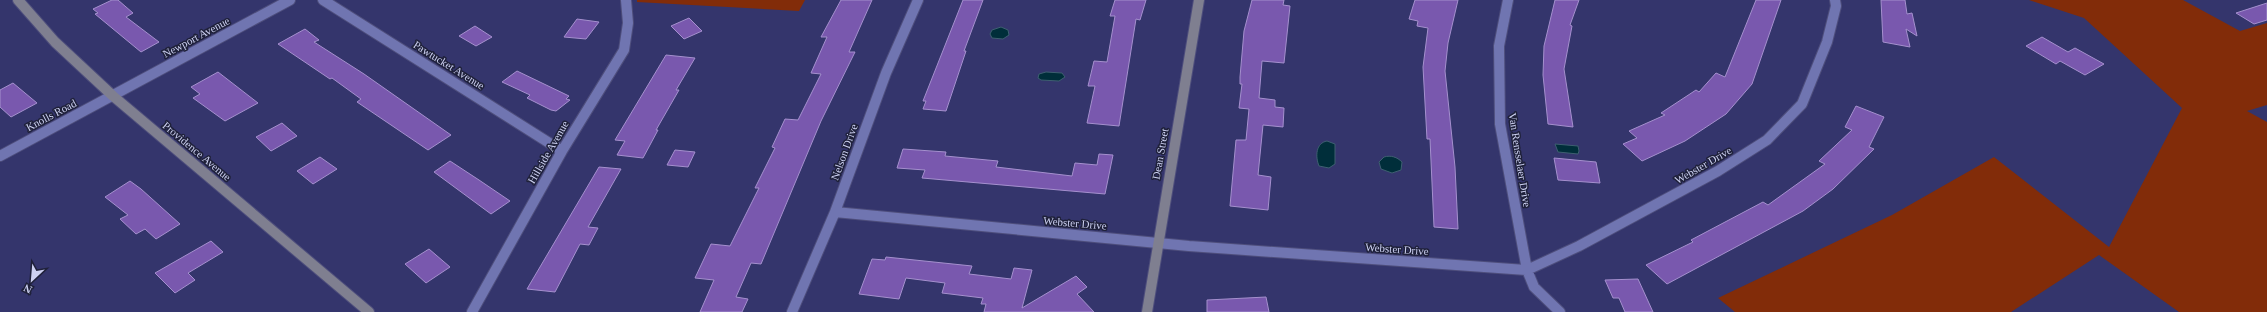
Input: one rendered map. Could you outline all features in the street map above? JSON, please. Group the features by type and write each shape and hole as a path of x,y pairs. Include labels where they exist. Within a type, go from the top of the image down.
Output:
{"street":[{"name":"Providence Avenue","path":"18,0 56,42 113,96 369,312"},
{"name":"Newport Avenue","path":"113,96 290,0"},
{"name":"Pawtucket Avenue","path":"323,0 562,151"},
{"name":"Hillside Avenue","path":"472,312 562,151 624,50 628,23 626,0"},
{"name":"Nelson Drive","path":"792,312 835,212 886,73 918,0"},
{"name":"Dean Street","path":"1147,312 1157,243 1199,0"},
{"name":"Van Rensselaer Drive","path":"1508,0 1499,46 1500,124 1527,270 1534,287 1560,312"},
{"name":"Webster Drive","path":"835,212 1157,243 1527,270 1586,242 1711,175 1767,140 1802,104 1827,42 1836,6 1835,0"},
{"name":"Knolls Road","path":"0,156 113,96"}],"shaded area":[{"path":"637,0 805,0 799,11 637,2"},
{"path":"2029,0 2183,0 2240,31 2267,23 2267,105 2247,111 2267,122 2267,312 2179,312 2099,255 2011,312 1735,312 1718,298 1892,215 1994,157 2109,247 2182,108 2084,18"}],"water":[{"path":"1001,27 1008,30 1009,35 1003,39 992,38 990,34 992,30"},
{"path":"1046,72 1062,73 1065,77 1059,81 1041,80 1038,78 1039,74"},
{"path":"1327,141 1335,144 1335,164 1329,168 1319,166 1317,158 1317,150 1323,142"},
{"path":"1555,144 1578,146 1578,154 1558,152"},
{"path":"1391,156 1400,160 1402,162 1401,170 1392,173 1381,169 1379,162 1384,157"}],"building":[{"path":"112,0 118,0 133,13 126,17 159,42 141,52 95,14 98,13 93,9"},
{"path":"841,0 872,0 849,52 855,52 821,121 761,264 751,263 736,297 748,299 742,312 700,312 714,280 695,278 711,244 730,246 759,188 755,188 775,148 772,147 785,119 798,120 821,74 811,73 827,37 821,37"},
{"path":"963,0 983,0 964,51 966,51 946,111 923,109 926,101 923,101"},
{"path":"1115,0 1146,0 1140,20 1136,19 1119,126 1087,123 1095,86 1088,86 1094,61 1107,62 1115,16 1110,16"},
{"path":"1252,0 1284,0 1283,5 1290,6 1284,63 1262,61 1259,98 1275,100 1275,107 1284,108 1283,127 1263,125 1258,175 1271,177 1268,210 1230,206 1236,140 1246,140 1249,109 1239,108 1242,84 1240,84 1240,77 1244,31"},
{"path":"1415,0 1458,0 1448,43 1445,71 1455,167 1458,229 1434,227 1430,139 1427,139 1423,67 1428,28 1417,26 1418,21 1409,19"},
{"path":"1555,0 1579,0 1570,25 1572,26 1564,69 1573,127 1548,124 1543,75 1544,46"},
{"path":"1756,0 1781,0 1752,84 1726,114 1685,141 1642,161 1623,144 1637,138 1629,131 1665,115 1661,113 1696,90 1699,92 1716,73 1725,77"},
{"path":"1881,0 1905,0 1907,14 1912,13 1917,36 1906,29 1910,47 1883,42"},
{"path":"2267,3 2267,20 2254,24 2236,13"},
{"path":"689,18 702,31 684,39 671,26"},
{"path":"577,19 599,22 586,39 564,37"},
{"path":"475,26 492,37 476,46 459,36"},
{"path":"305,29 319,40 314,42 364,74 451,135 428,150 357,102 361,99 332,78 330,79 278,44"},
{"path":"2042,37 2068,52 2075,48 2104,64 2085,75 2060,61 2056,64 2026,46"},
{"path":"666,55 695,58 676,90 679,90 656,130 658,130 643,158 617,155 625,141 615,140"},
{"path":"517,71 569,96 566,99 570,100 556,111 527,98 530,95 502,82"},
{"path":"218,72 258,103 225,121 193,98 200,94 191,87"},
{"path":"13,83 37,103 11,117 0,107 0,90"},
{"path":"1856,106 1884,117 1869,147 1874,149 1833,189 1803,211 1667,284 1646,265 1693,242 1691,240 1763,202 1768,205 1825,164 1819,161 1852,130 1845,127"},
{"path":"282,123 297,136 271,151 256,137"},
{"path":"903,149 946,152 945,156 998,161 996,167 1072,176 1075,163 1097,165 1099,154 1113,155 1105,194 922,178 925,170 897,168"},
{"path":"675,150 695,152 688,167 667,165"},
{"path":"320,157 337,169 313,184 297,171"},
{"path":"1554,158 1596,162 1600,183 1558,180"},
{"path":"450,161 510,201 491,214 434,172"},
{"path":"599,167 621,169 588,227 598,228 589,245 580,244 555,292 527,289"},
{"path":"130,181 180,224 156,239 145,229 136,234 120,219 128,215 105,197"},
{"path":"211,241 223,252 188,273 195,280 175,293 155,273"},
{"path":"429,249 450,267 426,283 405,264"},
{"path":"886,257 972,266 969,274 1011,279 1014,268 1032,270 1022,308 1076,276 1087,287 1077,294 1094,312 984,312 986,304 981,304 983,298 942,293 945,283 906,278 899,299 859,294 872,259 885,260"},
{"path":"1638,279 1653,312 1625,312 1619,298 1613,298 1605,280"},
{"path":"1266,297 1269,312 1207,312 1207,300"}]}
